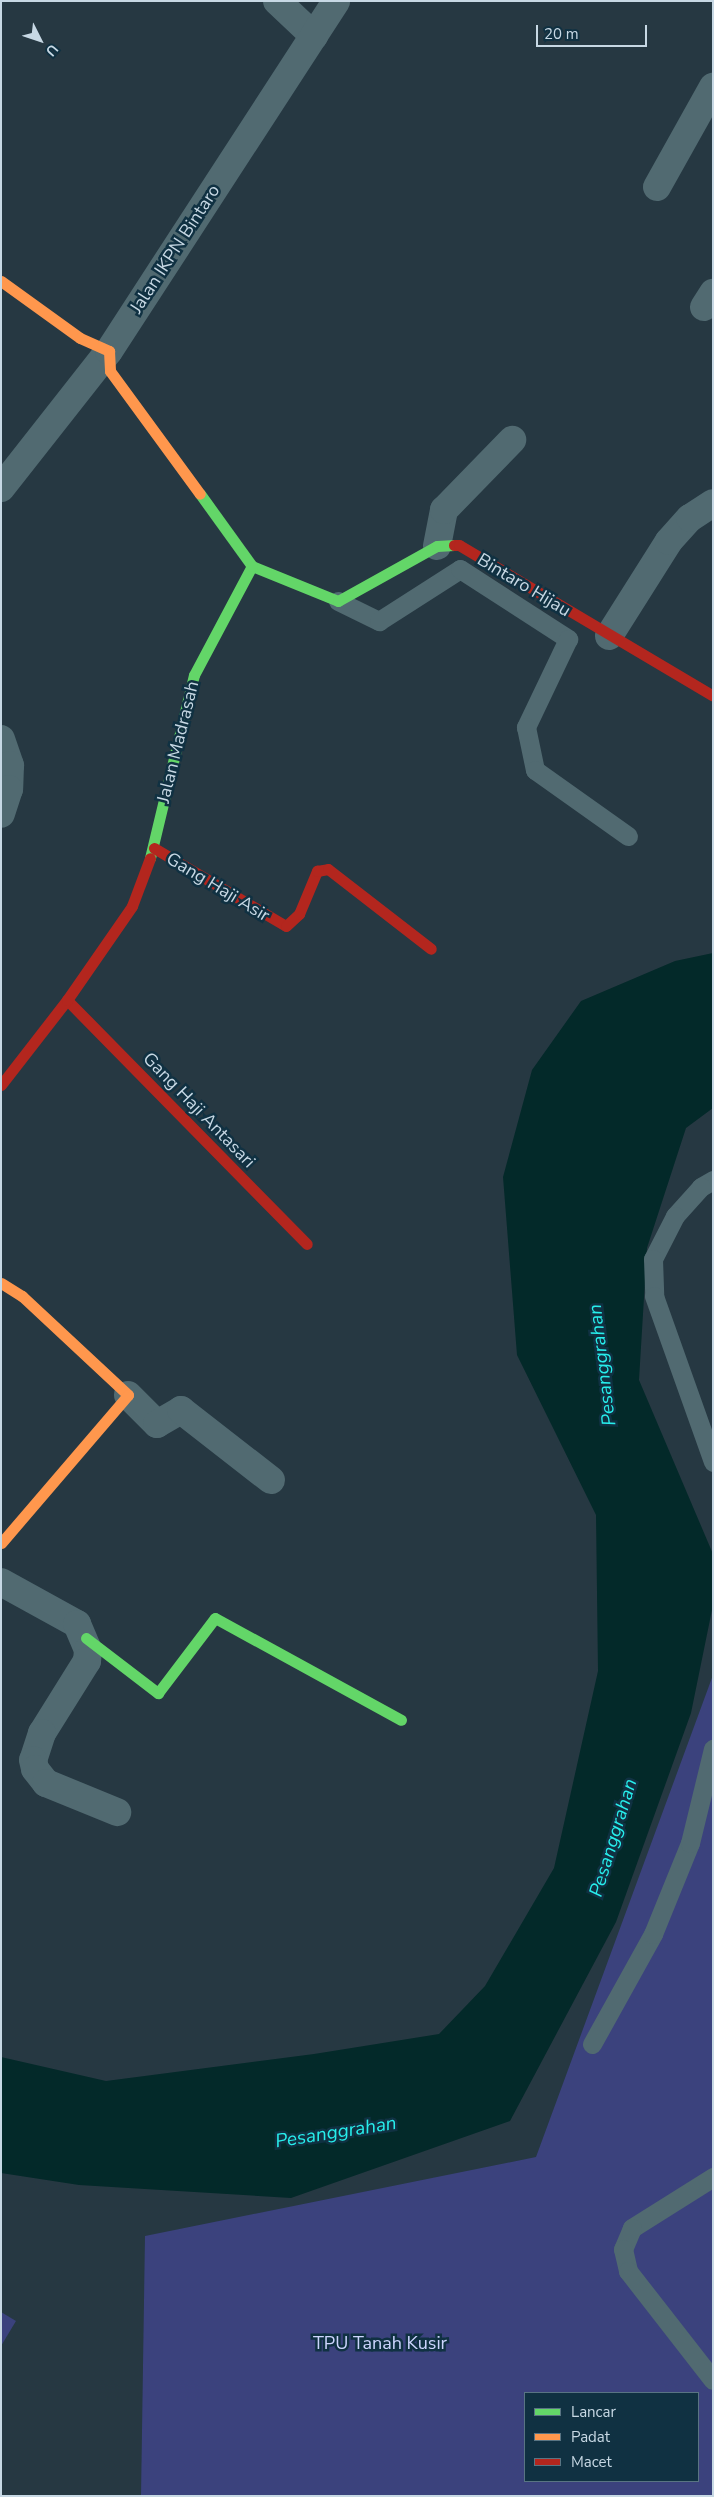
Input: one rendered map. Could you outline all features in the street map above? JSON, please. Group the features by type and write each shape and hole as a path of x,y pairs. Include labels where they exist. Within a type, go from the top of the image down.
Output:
{"street":[{"path":"277,1 314,36"},
{"name":"Jalan IKPN Bintaro","path":"1,488 109,351 336,1"},
{"path":"657,188 713,87"},
{"path":"1,281 68,330 109,351 110,371 252,566 338,601 359,592 437,546 444,510 512,440"},
{"path":"609,636 669,541 690,518 713,503"},
{"name":"Bintaro Hijau","path":"437,546 459,545 609,636 713,696"},
{"name":"Jalan Madrasah","path":"1,1085 67,1000 132,906 154,848 180,723 194,674 252,566"},
{"path":"1,740 10,765 9,789 1,814"},
{"name":"Gang Haji Asir","path":"154,848 286,926 294,922 299,914 317,871 328,869 431,949"},
{"name":"Gang Haji Antasari","path":"67,1000 307,1244"},
{"path":"1,1283 22,1296 128,1394 157,1424 180,1410 271,1480"},
{"path":"1,1543 128,1394"},
{"path":"1,1582 77,1624 86,1638 158,1693 216,1618 402,1720"},
{"path":"86,1638 86,1661 42,1733 33,1760 35,1769 46,1782 117,1812"}],"lane":[{"path":"338,601 379,621 460,569 568,639 526,727 535,770 628,836"},
{"path":"713,1180 701,1187 675,1216 653,1259 654,1296 713,1462"},
{"path":"592,2044 649,1942 690,1843 713,1750"},
{"path":"713,2177 632,2228 623,2249 628,2271 713,2380"}],"green space":[{"name":"TPU Tanah Kusir","path":"713,1675 713,2496 141,2496 145,2236 536,2157"},
{"path":"1,2312 16,2321 1,2346"}],"water":[{"name":"Pesanggrahan","path":"713,953 713,1108 686,1128 647,1248 639,1380 713,1554 713,1605 691,1713 616,1922 510,2121 291,2198 79,2185 1,2173 1,2057 106,2081 314,2054 439,2034 485,1986 554,1868 598,1671 596,1515 517,1355 503,1177 532,1070 581,1001 675,961"}],"traffic: fast":[{"path":"150,858 194,675 252,566 200,494"},
{"path":"252,566 338,601 437,546 454,545"},
{"path":"86,1638 158,1693 215,1618 401,1720"}],"traffic: slow":[{"path":"1,281 80,338 109,351 110,371 200,494"},
{"path":"1,1283 22,1296 128,1395 1,1543"}],"traffic: jam":[{"path":"454,545 459,545 713,696"},
{"path":"154,848 286,926 299,914 317,871 328,869 431,949"},
{"path":"1,1085 67,1000 132,906 150,858"},
{"path":"67,1000 307,1244"}]}
